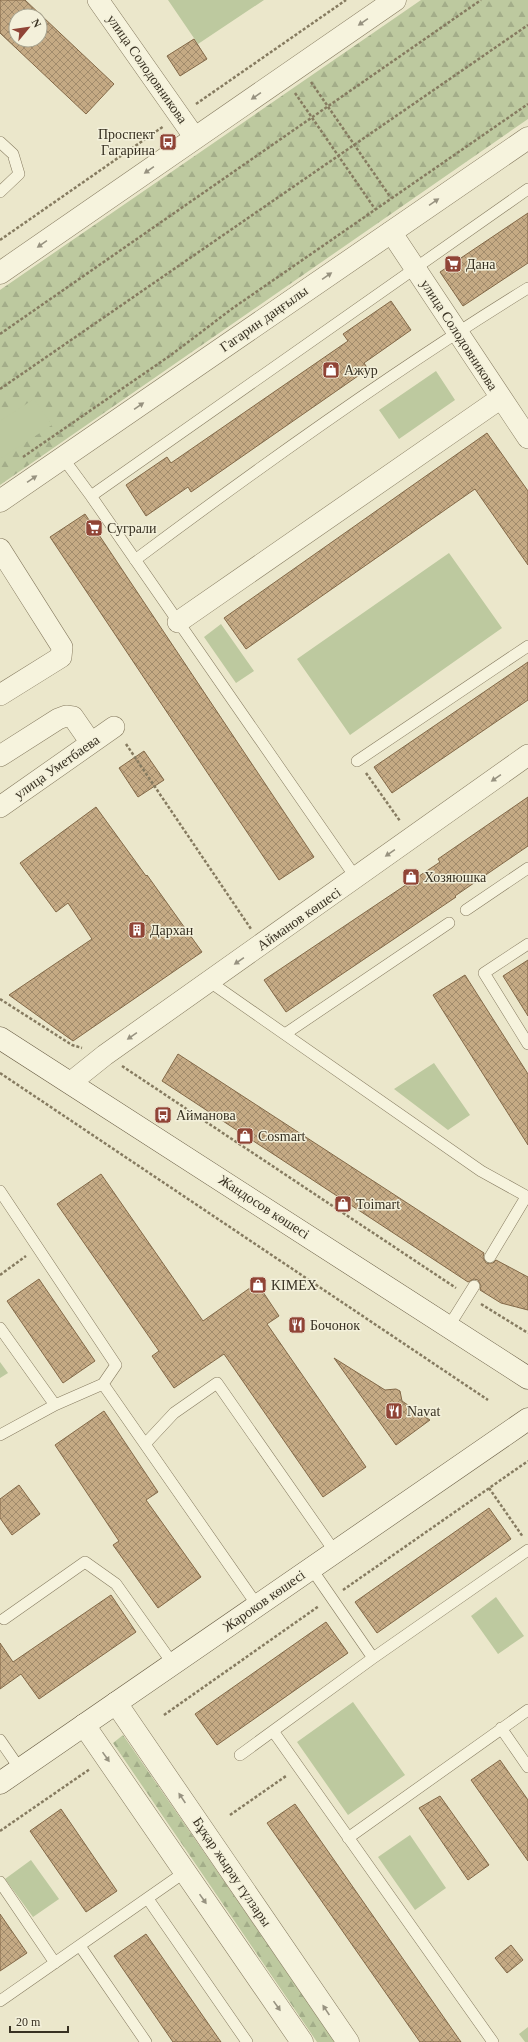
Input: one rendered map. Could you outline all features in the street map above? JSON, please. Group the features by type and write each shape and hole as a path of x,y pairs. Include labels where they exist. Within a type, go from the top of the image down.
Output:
{"street":[{"name":"улица Солодовникова","path":"98,0 195,138"},
{"path":"0,273 395,0"},
{"name":"Гагарин даңғылы","path":"0,501 528,138"},
{"name":"улица Солодовникова","path":"391,232 416,268 456,332 528,437"},
{"path":"178,622 501,398"},
{"path":"0,549 62,647 63,652 61,657 0,695"},
{"path":"0,756 58,719 66,716 73,717 91,743"},
{"name":"улица Уметбаева","path":"0,806 114,727"},
{"name":"Айманов көшесі","path":"70,1083 105,1055 528,755"},
{"name":"Жандосов көшесі","path":"0,1038 450,1326 528,1378"},
{"name":"Жароков көшесі","path":"0,1783 528,1419"},
{"name":"Бұқар жырау гүлзары","path":"116,1702 348,2042"},
{"path":"84,1725 302,2042"}],"lane":[{"path":"0,142 13,154 19,174 0,192"},
{"path":"91,496 528,189"},
{"path":"135,560 210,504 456,332 528,288"},
{"path":"63,458 91,496 356,878"},
{"path":"357,761 528,646"},
{"path":"466,910 528,868"},
{"path":"285,1034 449,923"},
{"path":"528,944 484,973 528,1044"},
{"path":"210,982 481,1171 527,1197 490,1257"},
{"path":"0,1191 116,1365 103,1384 55,1405 0,1435"},
{"path":"450,1326 474,1286"},
{"path":"0,1328 55,1405"},
{"path":"146,1443 174,1413 217,1383 335,1552"},
{"path":"103,1384 146,1443 257,1605"},
{"path":"240,1755 374,1658 528,1550"},
{"path":"4,1619 85,1562 116,1584 172,1664"},
{"path":"311,1568 374,1658"},
{"path":"348,1838 528,1710"},
{"path":"501,1728 528,1767"},
{"path":"273,1731 493,2042"},
{"path":"0,1740 20,1769"},
{"path":"0,2001 185,1872"},
{"path":"0,1882 55,1963"},
{"path":"148,1899 248,2042"},
{"path":"80,1946 146,2042"}],"path":[{"path":"0,334 481,0"},
{"path":"0,389 338,154 528,25"},
{"path":"308,77 391,198"},
{"path":"292,88 375,209"},
{"path":"20,460 171,355 233,308 528,104"},
{"path":"114,727 262,945"},
{"path":"357,761 412,838"},
{"path":"0,999 72,1045 105,1055 468,1296 528,1333"},
{"path":"0,1073 488,1400"},
{"path":"0,1275 38,1248"},
{"path":"164,1715 528,1461"},
{"path":"489,1488 528,1543"},
{"path":"0,1831 91,1768"},
{"path":"230,1814 298,1768"}],"green space":[{"path":"168,0 264,0 198,44"},
{"path":"421,0 528,0 528,119 0,485 0,290"},
{"path":"436,371 455,400 399,439 379,410"},
{"path":"34,399 52,425 0,459 0,421"},
{"path":"449,553 502,628 350,735 297,659"},
{"path":"221,624 254,671 236,683 204,637"},
{"path":"434,1063 470,1115 448,1130 394,1089"},
{"path":"0,1362 8,1373 0,1378"},
{"path":"496,1597 524,1636 498,1654 471,1616"},
{"path":"353,1702 405,1775 348,1815 297,1742"},
{"path":"123,1735 335,2042 317,2042 113,1743"},
{"path":"410,1835 446,1888 415,1910 378,1857"},
{"path":"31,1860 59,1899 33,1917 5,1879"},
{"path":"528,2027 528,2042 525,2042 519,2034"}],"building":[{"path":"0,0 25,0 33,8 8,8 8,41 0,33"},
{"path":"48,22 114,84 86,114 16,48 48,48"},
{"path":"194,39 207,59 180,76 167,56"},
{"path":"528,213 528,263 463,306 440,272"},
{"path":"391,301 411,330 364,363 368,369 191,492 188,487 146,516 126,485 167,457 171,463 348,341 343,334"},
{"path":"487,433 528,491 528,565 475,489 246,649 224,618"},
{"path":"85,514 314,857 279,880 50,537"},
{"path":"528,662 528,700 392,793 374,767"},
{"path":"144,751 164,780 138,797 119,768"},
{"path":"528,797 528,846 455,896 456,897 286,1012 264,980 440,862 438,859"},
{"path":"96,807 202,952 73,1041 9,995 92,939 68,903 56,912 20,863"},
{"path":"528,960 528,1016 503,976"},
{"path":"465,975 528,1074 528,1145 433,995"},
{"path":"178,1054 484,1253 483,1257 486,1263 493,1263 496,1260 528,1277 528,1310 501,1303 480,1290 481,1286 478,1280 474,1279 468,1282 162,1081"},
{"path":"101,1174 203,1321 257,1283 279,1316 267,1324 366,1467 323,1497 224,1354 174,1388 152,1356 159,1351 57,1204"},
{"path":"39,1279 95,1361 63,1383 7,1301"},
{"name":"Navat","path":"334,1358 385,1390 396,1389 400,1391 402,1401 430,1420 396,1445"},
{"path":"104,1411 158,1492 146,1500 201,1577 158,1608 113,1545 119,1541 55,1445"},
{"path":"19,1485 40,1514 12,1535 0,1518 0,1499"},
{"path":"489,1508 511,1539 377,1633 355,1602"},
{"path":"111,1595 136,1632 39,1699 21,1674 0,1689 0,1643 13,1662"},
{"path":"326,1622 348,1653 217,1745 195,1714"},
{"path":"500,1760 528,1800 528,1861 471,1780"},
{"path":"440,1796 489,1865 468,1880 419,1808"},
{"path":"295,1804 461,2042 420,2042 267,1823"},
{"path":"61,1809 117,1891 86,1912 30,1831"},
{"path":"0,1914 27,1953 0,1971"},
{"path":"146,1934 221,2042 173,2042 114,1956"},
{"path":"511,1945 523,1960 507,1973 495,1958"}],"place":[{"name":"Проспект Гагарина","path":"168,142"},
{"name":"Дана","path":"453,264"},
{"name":"Ажур","path":"331,370"},
{"name":"Суграли","path":"94,528"},
{"name":"Хозяюшка","path":"411,877"},
{"name":"Дархан","path":"137,930"},
{"name":"Айманова","path":"163,1115"},
{"name":"Cosmart","path":"245,1136"},
{"name":"Toimart","path":"343,1204"},
{"name":"KIMEX","path":"258,1285"},
{"name":"Бочонок","path":"297,1325"},
{"name":"Navat","path":"394,1411"}]}
